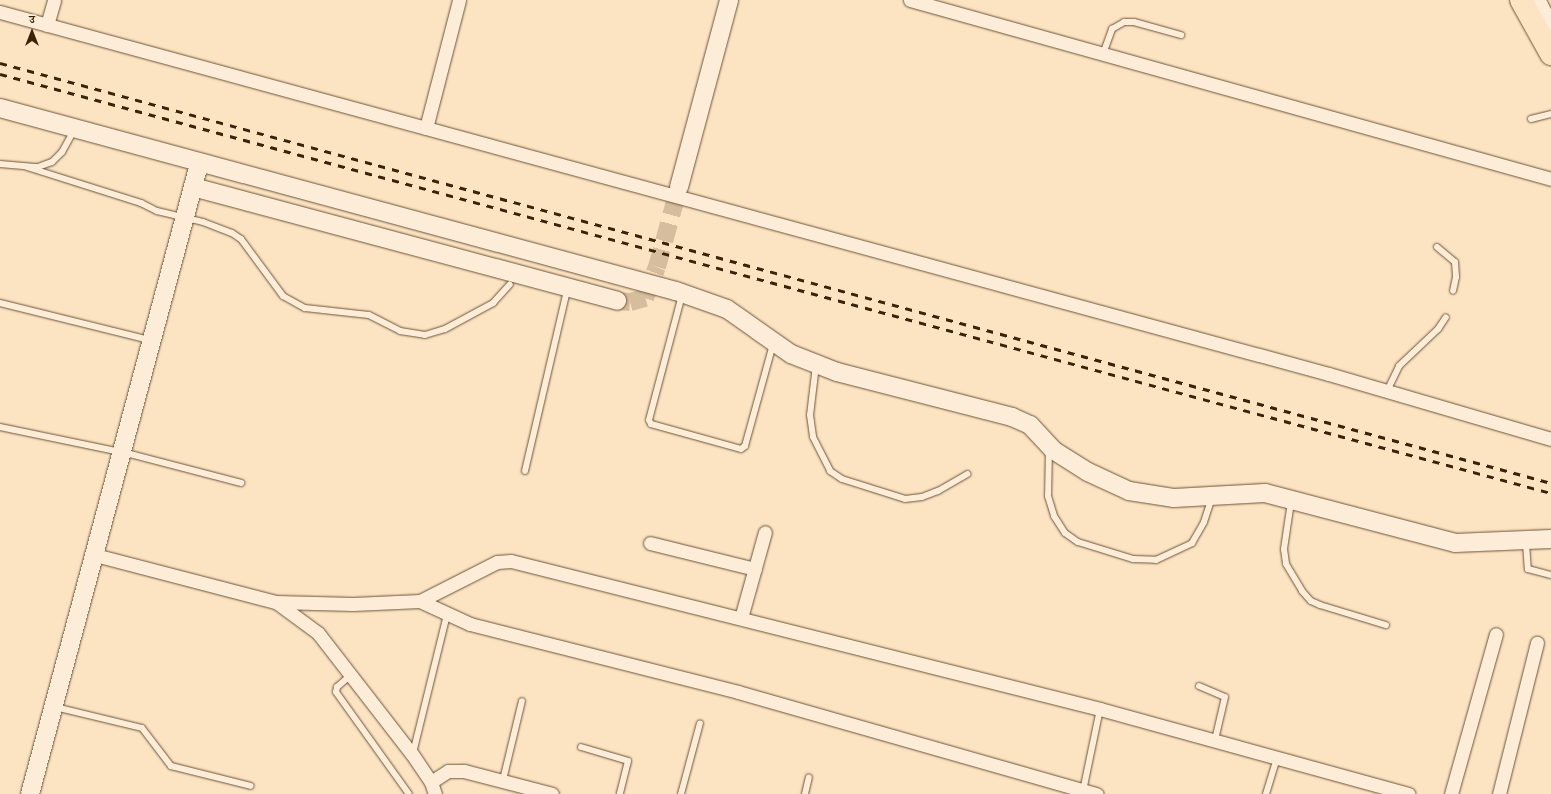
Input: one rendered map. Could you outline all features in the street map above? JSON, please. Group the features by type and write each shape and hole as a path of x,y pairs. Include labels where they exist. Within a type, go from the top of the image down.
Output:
{"highway":[{"path":"1521,0 1551,54"}],"street":[{"path":"47,24 54,0"},
{"path":"426,128 459,0"},
{"path":"679,187 729,0"},
{"path":"910,0 1551,179"},
{"path":"1539,0 1551,25"},
{"path":"0,12 1387,391 1551,439"},
{"path":"0,108 199,164 683,294 728,309 791,354 838,372 1012,417 1030,425 1050,447 1088,472 1129,491 1174,498 1265,493 1455,543 1551,539"},
{"path":"30,794 199,164"},
{"path":"193,187 618,301"},
{"path":"741,618 765,532"},
{"path":"650,543 754,569"},
{"path":"95,555 276,602 353,604 420,601 497,562 511,561 1100,709 1277,756 1409,794"},
{"path":"420,601 447,615 470,624 738,692 1083,792 1097,794"},
{"path":"276,602 318,633 352,674 412,754 433,788 448,771 457,771 503,780 552,794"},
{"path":"1451,794 1496,634"},
{"path":"1500,794 1537,643"}],"lane":[{"path":"1103,54 1112,29 1124,22 1134,22 1181,35"},
{"path":"1531,119 1551,114"},
{"path":"0,164 38,167 52,162 62,152 74,129"},
{"path":"27,167 141,203 157,211 184,220 203,222 232,233 241,239 283,296 305,308 369,315 400,331 424,335 445,329 493,304 510,284"},
{"path":"1437,247 1455,262 1456,277 1453,291"},
{"path":"525,471 567,288"},
{"path":"683,294 649,420 650,424 741,449 745,446 774,342"},
{"path":"0,303 152,341"},
{"path":"1387,391 1399,366 1438,329 1446,317"},
{"path":"816,363 810,415 813,438 830,471 859,486 905,498 922,497 967,474"},
{"path":"0,427 122,452 241,483"},
{"path":"1050,447 1047,475 1048,496 1054,516 1065,533 1078,542 1133,559 1156,560 1192,543 1204,522 1213,496"},
{"path":"1291,500 1284,549 1286,564 1302,591 1311,601 1320,605 1386,625"},
{"path":"1526,539 1526,566 1531,570 1551,575"},
{"path":"412,754 447,615"},
{"path":"352,674 337,687 336,692 410,794"},
{"path":"1200,686 1225,697 1215,740"},
{"path":"503,780 522,701"},
{"path":"54,706 142,728 171,766 251,786"},
{"path":"1083,792 1100,709"},
{"path":"681,794 700,723"},
{"path":"581,747 628,761 620,794"},
{"path":"1266,794 1277,756"},
{"path":"805,794 809,777"}],"tunnel":[{"path":"617,301 630,302 645,298 657,267 679,187"}],"railway":[{"path":"0,63 1551,483"},
{"path":"0,74 1551,493"}]}
